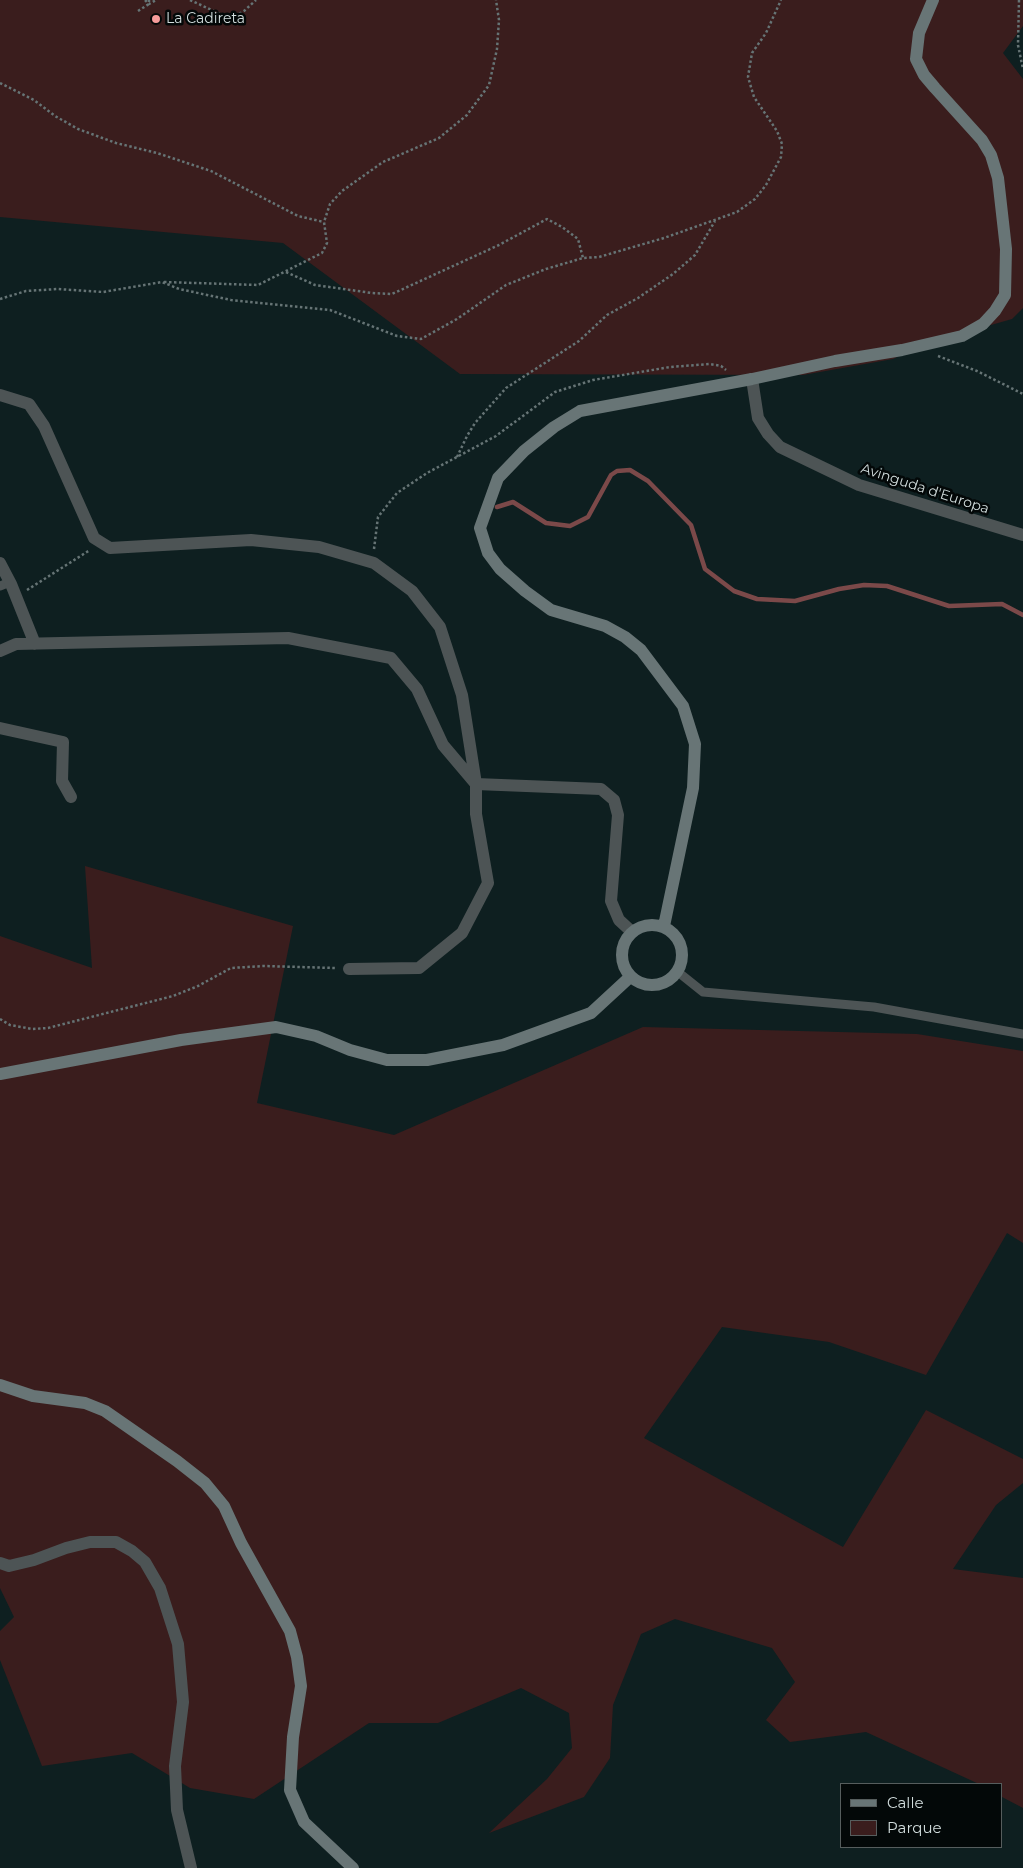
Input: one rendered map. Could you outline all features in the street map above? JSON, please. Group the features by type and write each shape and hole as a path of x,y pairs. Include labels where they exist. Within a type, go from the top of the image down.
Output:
{"street":[{"path":"664,926 693,788 695,744 683,706 642,650 625,637 605,626 551,610 525,591 500,569 488,553 480,528 498,478 524,451 554,427 580,411 752,379 835,361 902,350 962,336 983,324 996,311 1005,295 1006,249 998,178 991,155 982,140 929,82 916,59 919,33 933,0"},
{"name":"Avinguda d'Europa","path":"752,379 758,418 768,434 780,447 859,485 1023,535"},
{"path":"0,395 29,404 44,426 94,538 110,548 252,540 319,548 374,563 412,591 440,627 462,695 476,784 476,814 488,883 462,933 419,968 349,969"},
{"path":"0,563 5,584 16,596 35,644"},
{"path":"1,649 16,644 288,638 391,658 417,689 444,744 476,784 602,789 614,800 618,815 611,901 618,920 632,932"},
{"path":"0,728 62,742 62,781 71,797"},
{"path":"647,925 664,926 675,934 682,946 683,960 678,972 668,981 655,986 642,984 630,977 624,966 622,954 624,942 632,932 647,925"},
{"path":"0,1074 172,1041 276,1027 316,1036 350,1050 386,1060 427,1060 503,1045 591,1013 630,977"},
{"path":"0,1385 33,1396 85,1403 105,1411 206,1483 224,1506 241,1542 290,1631 297,1657 301,1686 293,1737 290,1790 304,1822 353,1868"},
{"path":"0,1563 9,1566 82,1544 116,1542 132,1551 145,1562 160,1588 178,1644 183,1702 174,1766 177,1810 191,1868"}],"lane":[{"path":"678,972 703,992 874,1007 1023,1034"}],"path":[{"path":"145,0 149,4"},
{"path":"138,11 156,0"},
{"path":"190,0 206,6 217,14 231,18 244,12 256,0"},
{"path":"0,299 26,291 58,289 103,292 162,282 258,285 322,253 327,243 324,222 330,204 342,191 383,162 439,138 467,115 489,85 497,50 499,20 496,0"},
{"path":"162,282 179,289 231,300 330,310 397,336 421,339 458,319 506,285 546,269 583,258 599,257 664,238 737,212 756,199 782,157 782,144 777,131 754,97 748,77 752,53 766,33 781,0"},
{"path":"1019,0 1018,45 1023,69"},
{"path":"0,83 34,100 54,116 78,129 116,143 210,171 298,216 324,222"},
{"path":"286,272 315,285 392,294 499,245 547,219 578,239 583,258"},
{"path":"374,563 378,517 397,492 427,473 457,458 467,436 506,388 579,341 607,315 638,298 673,274 695,255 716,219"},
{"path":"936,356 977,371 1023,394"},
{"path":"16,596 102,543"},
{"path":"0,1019 10,1024 32,1029 48,1028 174,996 198,986 230,968 264,966 349,969"}],"green space":[{"path":"0,0 1023,0 1023,26 1003,53 1023,79 1023,308 1012,319 921,345 893,359 803,375 460,374 283,243 0,217"},
{"path":"85,866 293,926 257,1103 394,1135 643,1027 917,1034 1023,1051 1023,1243 1007,1233 926,1375 829,1342 722,1327 644,1438 843,1547 926,1410 1023,1459 1023,1483 996,1505 953,1569 1023,1578 1023,1808 1003,1798 1003,1783 977,1783 866,1732 790,1742 766,1720 795,1682 772,1648 675,1619 641,1634 613,1705 610,1758 584,1797 489,1833 547,1779 572,1748 569,1713 521,1688 438,1723 369,1723 254,1799 190,1788 132,1753 42,1766 0,1660 0,1631 14,1617 0,1588 0,936 92,968"}],"waterway":[{"path":"497,507 513,502 546,523 570,526 588,517 611,475 617,471 630,470 648,481 691,525 705,569 734,591 757,599 795,601 839,589 864,585 887,586 949,606 1002,604 1023,615"}],"place":[{"name":"La Cadireta","path":"156,19"}]}
